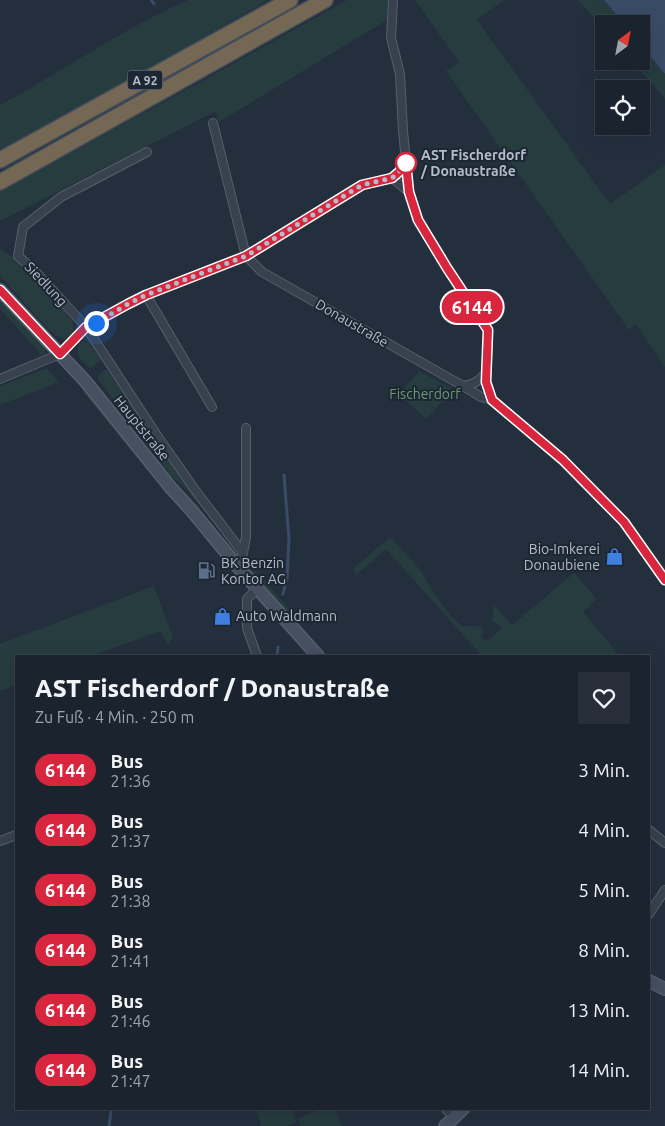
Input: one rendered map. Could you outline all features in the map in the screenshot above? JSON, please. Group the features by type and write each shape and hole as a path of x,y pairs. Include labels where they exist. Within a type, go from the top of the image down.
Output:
{"highway":[{"name":"A 92","path":"0,160 290,0"},
{"name":"A 92","path":"2,181 325,0"}],"main road":[{"name":"Hauptstraße","path":"0,290 86,382 171,488 257,589 317,655"},
{"path":"650,982 665,989"},
{"path":"445,1126 462,1110"}],"street":[{"path":"393,0 391,38 400,74 409,192 418,220 488,330 486,382 492,400"},
{"path":"213,123 246,256"},
{"name":"Siedlung","path":"147,152 62,197 23,227 18,256 35,271 86,327 198,494 243,552"},
{"path":"0,379 60,354 86,327 146,295 246,256 362,185 392,178 406,163"},
{"path":"392,178 409,192"},
{"name":"Donaustraße","path":"246,256 262,272 463,386 492,400 563,460 624,522 665,580"},
{"path":"146,295 212,407"},
{"path":"463,386 471,385 487,371"},
{"path":"238,567 246,537 246,428"},
{"path":"257,589 248,599 247,628 257,655"},
{"path":"650,831 665,844"},
{"path":"0,840 15,835"},
{"path":"650,912 665,890"},
{"path":"447,1110 454,1117"}],"green space":[{"path":"188,0 268,0 137,77 0,150 0,105 116,37"},
{"path":"347,0 388,0 387,20 219,122 216,111 0,221 0,191"},
{"path":"415,0 504,0 477,20 610,204 665,165 665,367 636,324 629,330 446,71 459,62"},
{"path":"578,0 604,0 616,15 595,15 595,19"},
{"path":"650,56 665,74 665,99 650,80 640,70 650,70"},
{"path":"0,248 28,268 71,319 74,327 72,334 65,339 55,335 0,276"},
{"path":"0,297 44,346 46,352 42,357 0,309"},
{"path":"84,341 89,343 101,360 90,369 78,355 77,351 79,343"},
{"path":"47,368 59,382 0,405 0,386"},
{"path":"107,370 199,501 198,503 171,476 98,379 98,376"},
{"name":"Fischerdorf","path":"419,371 454,390 426,419 399,394"},
{"path":"85,390 159,480 158,483 83,392"},
{"path":"390,537 419,568 450,614 462,626 479,626 484,630 481,638 488,641 502,628 492,620 494,605 512,625 574,573 597,599 583,612 619,655 481,655 386,549 356,575 353,569"},
{"path":"254,570 290,610 286,610 252,572"},
{"path":"154,586 173,638 168,644 160,631 95,655 15,655 15,685 0,691 0,644"},
{"path":"256,1110 292,1110 296,1123 286,1126 261,1126"},
{"path":"319,1110 335,1110 342,1126 301,1126 298,1118"}],"water":[{"path":"604,0 665,0 665,74 650,56 650,15 616,15"}],"waterway":[{"path":"151,0 154,4"},
{"path":"283,594 287,578 289,539 284,475"},
{"path":"277,655 278,647"},
{"path":"109,1126 111,1112"}],"bus line":[{"name":"6144","path":"0,290 60,354 86,327 146,295 246,256 362,185 392,178 406,163 409,192 418,220 488,330 486,382 492,400 563,460 624,522 665,580"}],"place":[{"name":"AST Fischerdorf / Donaustraße","path":"406,163"},
{"name":"Bio-Imkerei Donaubiene","path":"614,557"},
{"name":"BK Benzin Kontor AG","path":"207,571"},
{"name":"Auto Waldmann","path":"222,616"}],"route":[{"path":"96,323 146,295 246,256 362,185 392,178 406,163"}]}
